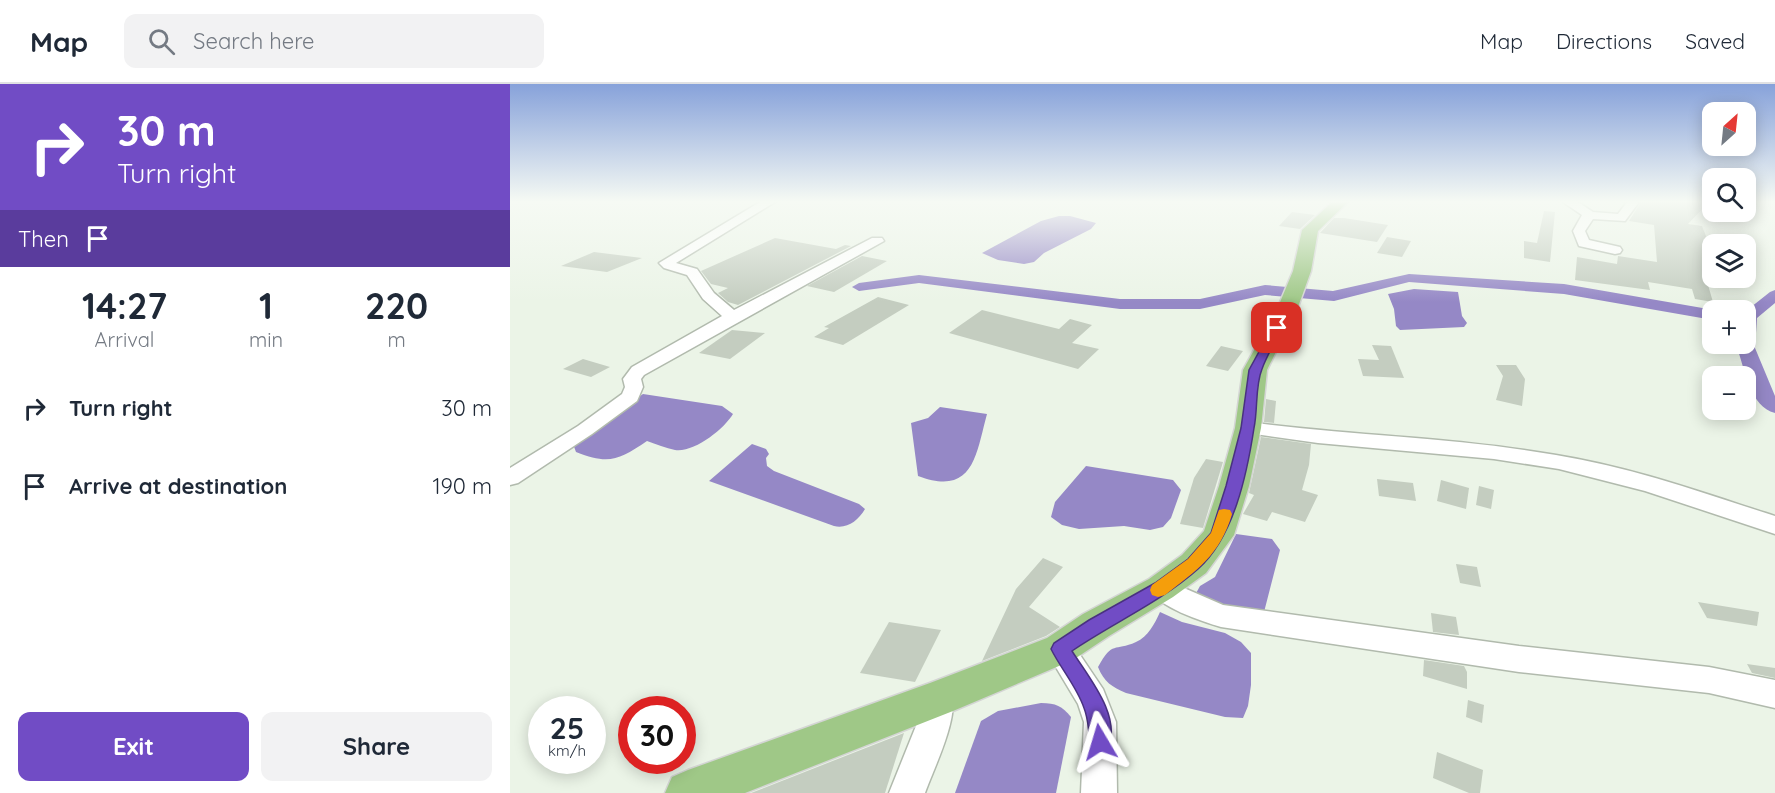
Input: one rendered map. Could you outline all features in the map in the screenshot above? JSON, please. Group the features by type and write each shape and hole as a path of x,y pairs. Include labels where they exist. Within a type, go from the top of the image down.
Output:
{"main road":[{"path":"688,793 939,698 1060,649 1096,625 1161,588 1194,564 1218,535 1234,486 1248,428 1255,370 1292,298 1302,271 1309,235"}],"street":[{"path":"711,235 666,263 669,266 686,268 697,276 702,287 721,308 733,317"},
{"path":"1580,235 1581,240 1615,250"},
{"path":"510,478 585,430 630,397 634,387 632,379 638,371 877,240"},
{"path":"1248,428 1345,441 1531,458 1654,487 1775,525"},
{"path":"1161,588 1188,603 1221,616 1519,659 1709,680 1771,698"},
{"path":"1060,649 1092,699 1100,722 1099,793"},
{"path":"907,793 936,716 939,698"}],"shaded area":[{"path":"1015,235 1079,235 1044,253 1034,262 1024,264 998,260 982,253"},
{"path":"1414,289 1458,292 1462,316 1467,323 1464,327 1400,330 1396,326 1394,309 1388,294"},
{"path":"643,394 722,406 733,414 708,439 683,450 675,450 647,441 629,453 613,458 597,458 576,452 573,444"},
{"path":"940,407 987,414 975,457 962,476 951,481 937,481 918,476 911,423 928,418"},
{"path":"752,444 766,449 769,454 766,458 767,466 774,471 859,504 865,509 852,523 839,527 709,481"},
{"path":"1086,466 1173,480 1181,490 1171,518 1163,527 1150,530 1124,526 1079,529 1062,525 1051,517 1055,502"},
{"path":"1236,534 1272,539 1280,550 1263,616 1242,615 1194,597 1200,586 1215,577"},
{"path":"1160,612 1182,622 1225,633 1241,642 1251,653 1251,685 1248,706 1243,718 1225,717 1126,693 1106,680 1098,667 1107,653 1114,648 1129,645 1144,637"},
{"path":"1041,703 1058,706 1071,717 1056,793 955,793 981,721 998,711"}],"building":[{"path":"1333,235 1381,235 1377,242"},
{"path":"1539,235 1553,235 1550,262 1524,258 1524,241 1537,243"},
{"path":"1655,235 1702,235 1702,288 1709,288 1712,300 1695,299 1692,289 1648,282 1650,290 1575,280 1577,257 1617,264 1618,256 1657,262"},
{"path":"1387,237 1411,241 1402,257 1377,253"},
{"path":"775,238 836,249 845,245 851,246 738,305 728,302 718,293 728,288 711,284 701,271"},
{"path":"594,252 642,258 607,272 561,266"},
{"path":"862,256 887,261 834,292 807,286"},
{"path":"878,297 909,305 843,345 814,337 829,328 824,327"},
{"path":"982,310 1059,329 1070,319 1092,325 1072,343 1099,349 1078,369 949,333"},
{"path":"732,330 765,333 730,359 699,353"},
{"path":"1372,345 1391,346 1404,378 1363,376 1358,359 1379,360"},
{"path":"1221,346 1243,351 1228,371 1206,366"},
{"path":"583,359 610,367 591,377 563,369"},
{"path":"1496,365 1516,365 1525,379 1522,406 1496,400 1503,376"},
{"path":"1266,399 1276,401 1274,423 1264,422"},
{"path":"1261,437 1311,444 1309,465 1302,490 1318,495 1305,522 1272,512 1267,521 1243,514 1254,495 1249,493"},
{"path":"1206,459 1223,462 1203,528 1180,524 1194,478"},
{"path":"1377,479 1413,483 1416,501 1379,496"},
{"path":"1441,480 1469,488 1466,509 1437,501"},
{"path":"1479,486 1494,490 1491,509 1476,505"},
{"path":"1043,558 1063,567 1029,607 1060,627 1046,636 982,661 1016,589"},
{"path":"1456,564 1477,567 1481,587 1460,583"},
{"path":"1698,602 1759,612 1757,626 1707,618"},
{"path":"1431,613 1456,617 1459,635 1433,632"},
{"path":"889,622 941,630 915,682 860,673"},
{"path":"1424,660 1464,666 1467,672 1467,689 1423,676"},
{"path":"1747,664 1775,668 1775,678 1752,673"},
{"path":"1468,700 1484,705 1482,723 1466,717"},
{"path":"904,733 885,793 751,793"},
{"path":"1437,752 1483,770 1480,793 1469,793 1433,778"}],"waterway":[{"path":"859,287 919,279 1120,304 1200,304 1265,290 1334,296 1409,278 1564,289 1702,313"},
{"path":"1775,295 1749,317 1746,348 1764,396 1775,407"}],"slow traffic":[{"path":"1158,590 1194,564 1218,535 1224,514"}],"route":[{"path":"1100,742 1100,722 1092,699 1060,649 1096,625 1161,588 1194,564 1218,535 1234,486 1248,428 1255,370 1277,328"}]}
